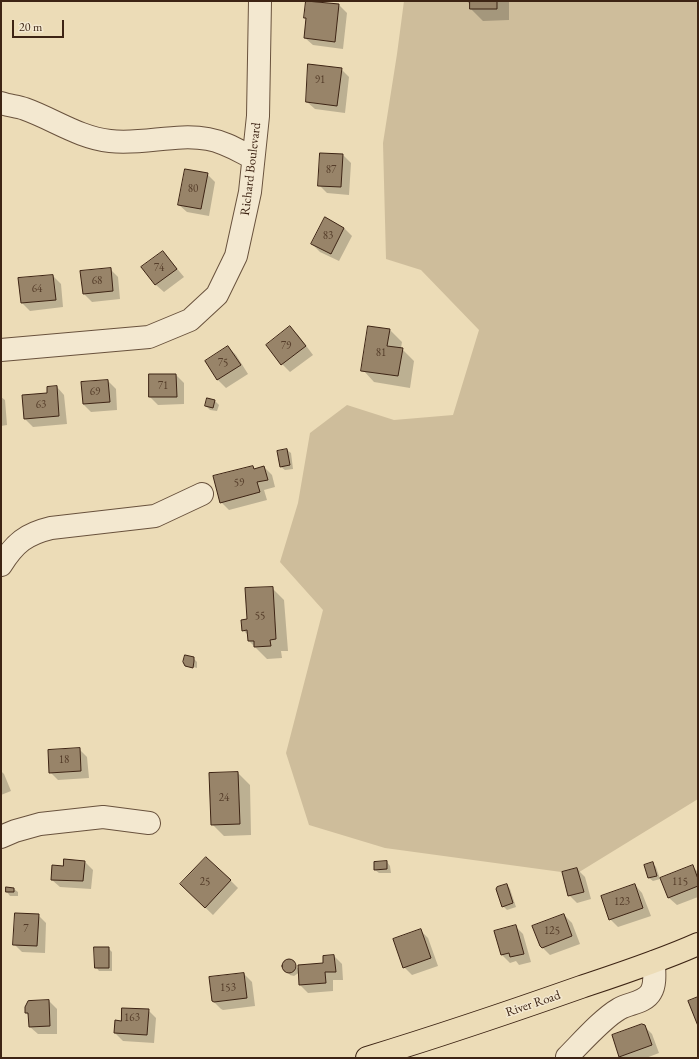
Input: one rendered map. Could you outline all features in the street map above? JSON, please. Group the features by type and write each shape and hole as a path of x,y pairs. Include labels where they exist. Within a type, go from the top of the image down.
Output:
{"main road":[{"name":"River Road","path":"367,1058 442,1035 654,962 698,944"}],"street":[{"name":"Richard Boulevard","path":"1,350 149,337 190,320 217,295 236,256 250,192 258,116 260,1"},
{"path":"1,103 24,109 84,135 110,141 129,142 187,138 207,139 222,142 253,158"},
{"path":"1,565 14,547 30,535 37,532 51,528 155,516 202,494"},
{"path":"1,837 15,831 40,824 103,816 149,823"},
{"path":"567,1057 609,1016 620,1008 642,1000 651,993 654,986 654,962"}],"shaded area":[{"path":"404,1 698,1 698,799 576,874 385,848 309,825 286,753 323,610 280,562 298,503 310,433 347,405 394,420 453,415 479,330 421,270 386,259 383,143"}],"building":[{"path":"306,1 339,4 335,42 304,38"},
{"path":"470,1 497,1 497,9 470,9"},
{"path":"308,64 342,68 337,106 306,102"},
{"path":"320,153 343,154 341,187 318,186"},
{"path":"185,169 208,173 201,209 178,205"},
{"path":"325,217 344,228 331,254 311,244"},
{"path":"163,251 177,269 155,285 141,267"},
{"path":"111,268 113,291 83,294 80,271"},
{"path":"53,275 56,300 21,303 18,278"},
{"path":"290,326 306,346 281,365 266,345"},
{"path":"368,326 390,329 387,346 403,348 398,376 361,371"},
{"path":"228,346 241,365 217,380 205,361"},
{"path":"149,374 176,374 177,397 149,397"},
{"path":"108,380 110,402 83,404 81,382"},
{"path":"57,386 59,416 24,419 22,395 47,393 47,387"},
{"path":"207,398 215,400 213,408 205,406"},
{"path":"287,449 290,465 280,467 277,451"},
{"path":"253,466 254,469 264,466 268,480 257,482 260,492 220,503 213,476"},
{"path":"273,587 276,639 270,640 271,646 254,647 254,641 248,641 247,630 242,631 241,620 247,619 245,588"},
{"path":"185,655 194,657 193,668 185,666 183,662"},
{"path":"80,748 81,771 49,773 48,750"},
{"path":"238,772 240,824 211,825 209,773"},
{"path":"206,857 231,880 205,908 180,884"},
{"path":"64,859 85,861 83,881 51,880 52,865 63,866"},
{"path":"387,861 387,869 374,870 374,862"},
{"path":"653,862 657,876 648,878 644,865"},
{"path":"693,865 698,879 698,886 668,898 660,878"},
{"path":"577,868 584,892 568,896 562,872"},
{"path":"507,884 513,903 502,907 496,889 497,887"},
{"path":"635,884 643,908 609,920 601,896"},
{"path":"6,887 14,888 14,892 6,892"},
{"path":"15,913 39,914 37,946 13,945"},
{"path":"564,914 572,936 542,948 532,926"},
{"path":"516,925 524,954 510,957 509,953 501,955 494,931"},
{"path":"421,929 431,958 403,968 393,939"},
{"path":"94,947 109,947 109,968 95,968"},
{"path":"334,955 336,972 325,972 326,983 299,985 298,965 323,963 323,956"},
{"path":"289,959 294,961 296,966 294,971 289,973 284,971 282,966 284,961"},
{"path":"244,973 247,998 212,1001 209,977"},
{"path":"698,997 698,1026 688,1001"},
{"path":"49,1000 50,1026 29,1027 28,1013 25,1013 25,1007 28,1001"},
{"path":"122,1008 149,1009 147,1035 114,1033 115,1020 121,1021"},
{"path":"642,1024 645,1025 652,1045 619,1057 612,1035"}]}
